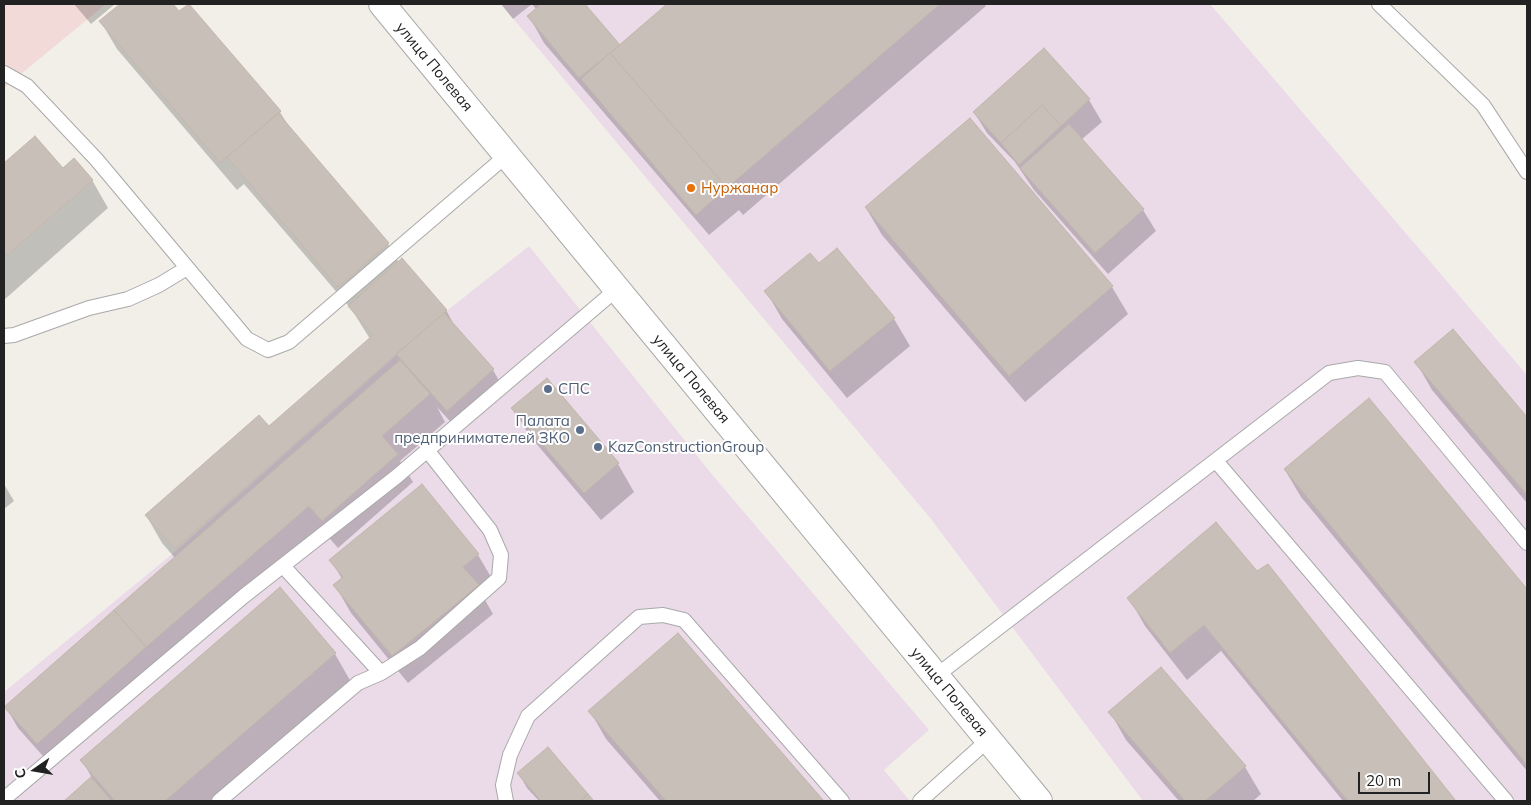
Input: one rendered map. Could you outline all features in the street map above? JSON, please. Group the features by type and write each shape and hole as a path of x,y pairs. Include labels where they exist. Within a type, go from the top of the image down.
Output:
{"street":[{"name":"улица Полевая","path":"382,4 1039,801"}],"lane":[{"path":"1379,4 1484,104 1527,172"},
{"path":"4,73 27,86 89,152 247,339 268,350 289,342 507,155"},
{"path":"4,336 14,335 89,308 128,299 159,285 187,268"},
{"path":"4,799 283,566 427,450 617,289"},
{"path":"936,676 1329,373 1358,368 1386,372 1527,543"},
{"path":"218,801 358,683 381,673 420,648 499,578 501,555 490,530 427,450"},
{"path":"1216,461 1506,801"},
{"path":"283,566 381,673"},
{"path":"506,801 503,785 510,755 528,716 640,617 663,615 684,620 842,801"},
{"path":"920,801 988,740"}],"shaded area":[{"path":"4,4 106,4 4,88"},
{"path":"501,4 1210,4 1527,375 1527,801 1143,801 931,519"},
{"path":"529,246 710,472 929,730 884,770 910,801 4,801 4,692 171,555 444,313"}],"building":[{"path":"120,4 173,4 179,11 189,4 281,111 220,163 99,21"},
{"path":"537,4 585,4 620,45 579,78 527,16 539,6"},
{"path":"667,4 940,4 727,188 610,53"},
{"path":"1044,48 1090,99 1061,126 1042,105 1001,143 973,112"},
{"path":"610,53 727,188 696,215 581,79"},
{"path":"1042,105 1061,126 1019,165 1001,143"},
{"path":"278,113 389,243 338,287 227,157"},
{"path":"970,118 1113,286 1009,376 865,207"},
{"path":"1069,124 1144,209 1095,253 1020,168"},
{"path":"35,136 63,168 74,158 93,180 4,258 4,163"},
{"path":"837,248 895,318 830,371 764,291 810,253 819,263"},
{"path":"402,258 447,310 175,549 145,515 259,415 269,426 373,335 348,306"},
{"path":"444,313 494,369 447,411 396,354"},
{"path":"1453,329 1527,417 1527,495 1414,362"},
{"path":"400,360 430,394 382,436 398,454 322,521 309,506 146,647 114,610"},
{"path":"547,378 619,463 584,493 511,408"},
{"path":"1369,398 1527,589 1527,765 1284,469"},
{"path":"422,484 479,554 463,567 479,585 392,656 333,585 343,577 329,560"},
{"path":"1216,522 1257,571 1268,564 1456,801 1348,801 1204,625 1170,653 1127,598"},
{"path":"280,587 336,653 165,801 115,801 80,760"},
{"path":"114,610 146,647 37,744 4,707"},
{"path":"678,633 824,801 666,801 588,711"},
{"path":"1161,667 1246,766 1205,801 1185,801 1108,712"},
{"path":"548,747 588,794 580,801 541,801 517,773"},
{"path":"91,777 112,801 64,801"},
{"path":"588,794 594,801 580,801"}],"place":[{"name":"Нуржанар","path":"691,188"},
{"name":"СПС","path":"548,389"},
{"name":"Палата предпринимателей ЗКО","path":"580,430"},
{"name":"KazConstructionGroup","path":"598,447"}]}
